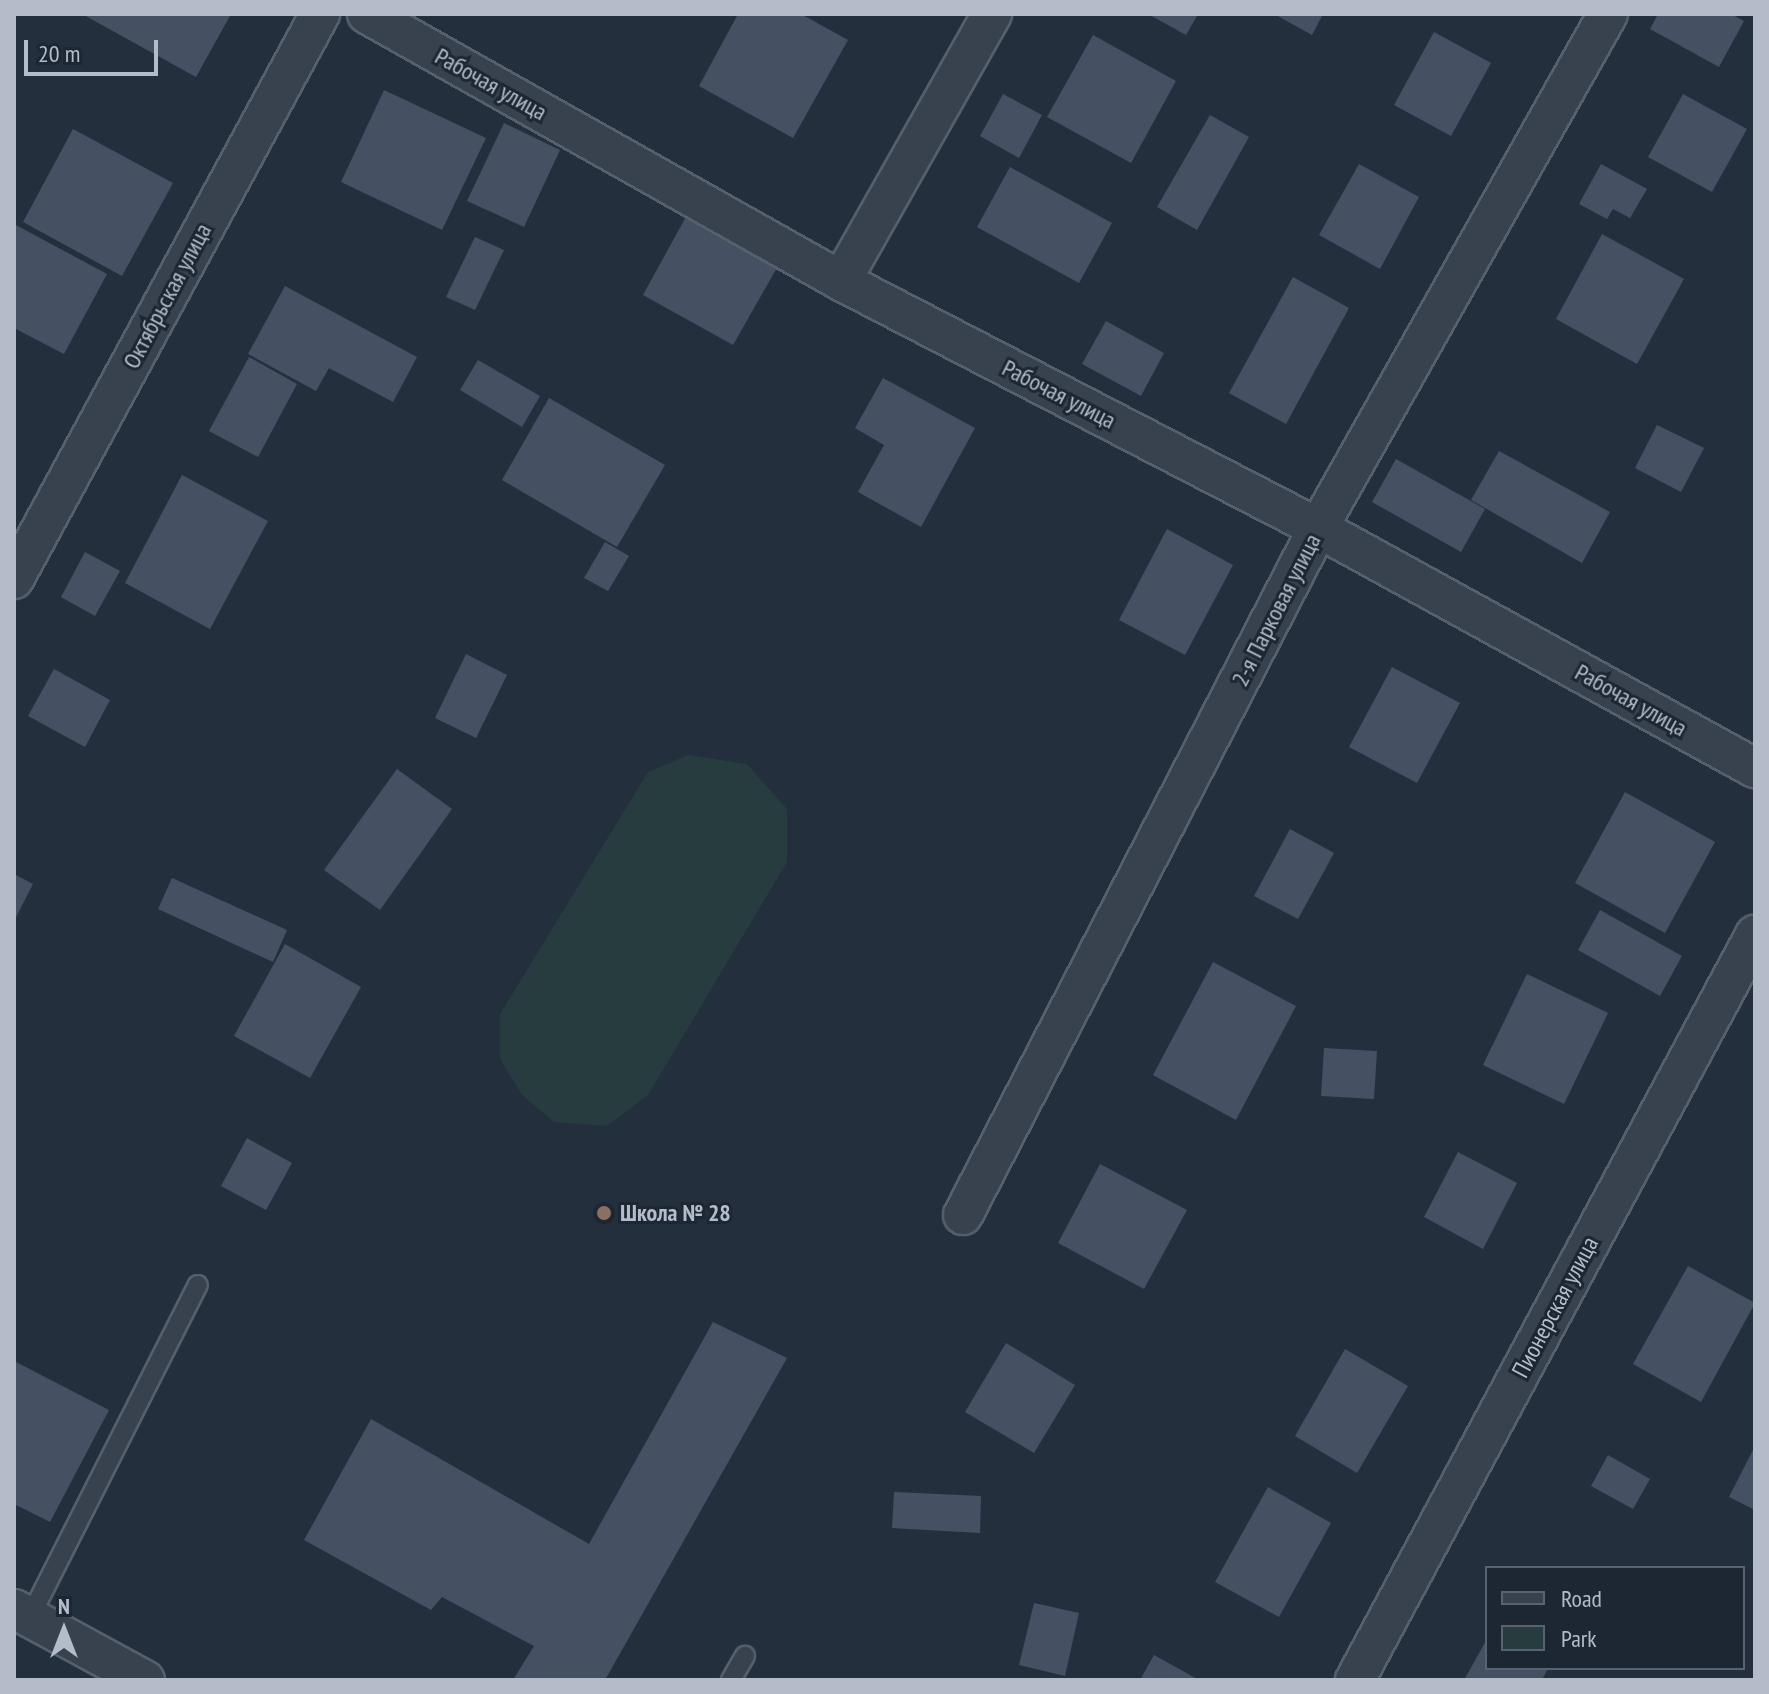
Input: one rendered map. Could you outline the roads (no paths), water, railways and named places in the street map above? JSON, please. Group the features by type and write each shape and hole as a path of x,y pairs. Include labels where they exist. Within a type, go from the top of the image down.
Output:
{"street":[{"name":"Октябрьская улица","path":"14,579 320,14"},
{"name":"Рабочая улица","path":"367,14 841,281 1318,528 1755,768"},
{"path":"841,281 992,14"},
{"name":"2-я Парковая улица","path":"963,1215 1318,528 1608,14"},
{"name":"Пионерская улица","path":"1355,1680 1755,935"},
{"path":"22,1613 145,1680"}],"lane":[{"path":"22,1613 198,1285"},
{"path":"731,1680 745,1656"}],"place":[{"name":"Школа № 28","path":"604,1213"}]}
